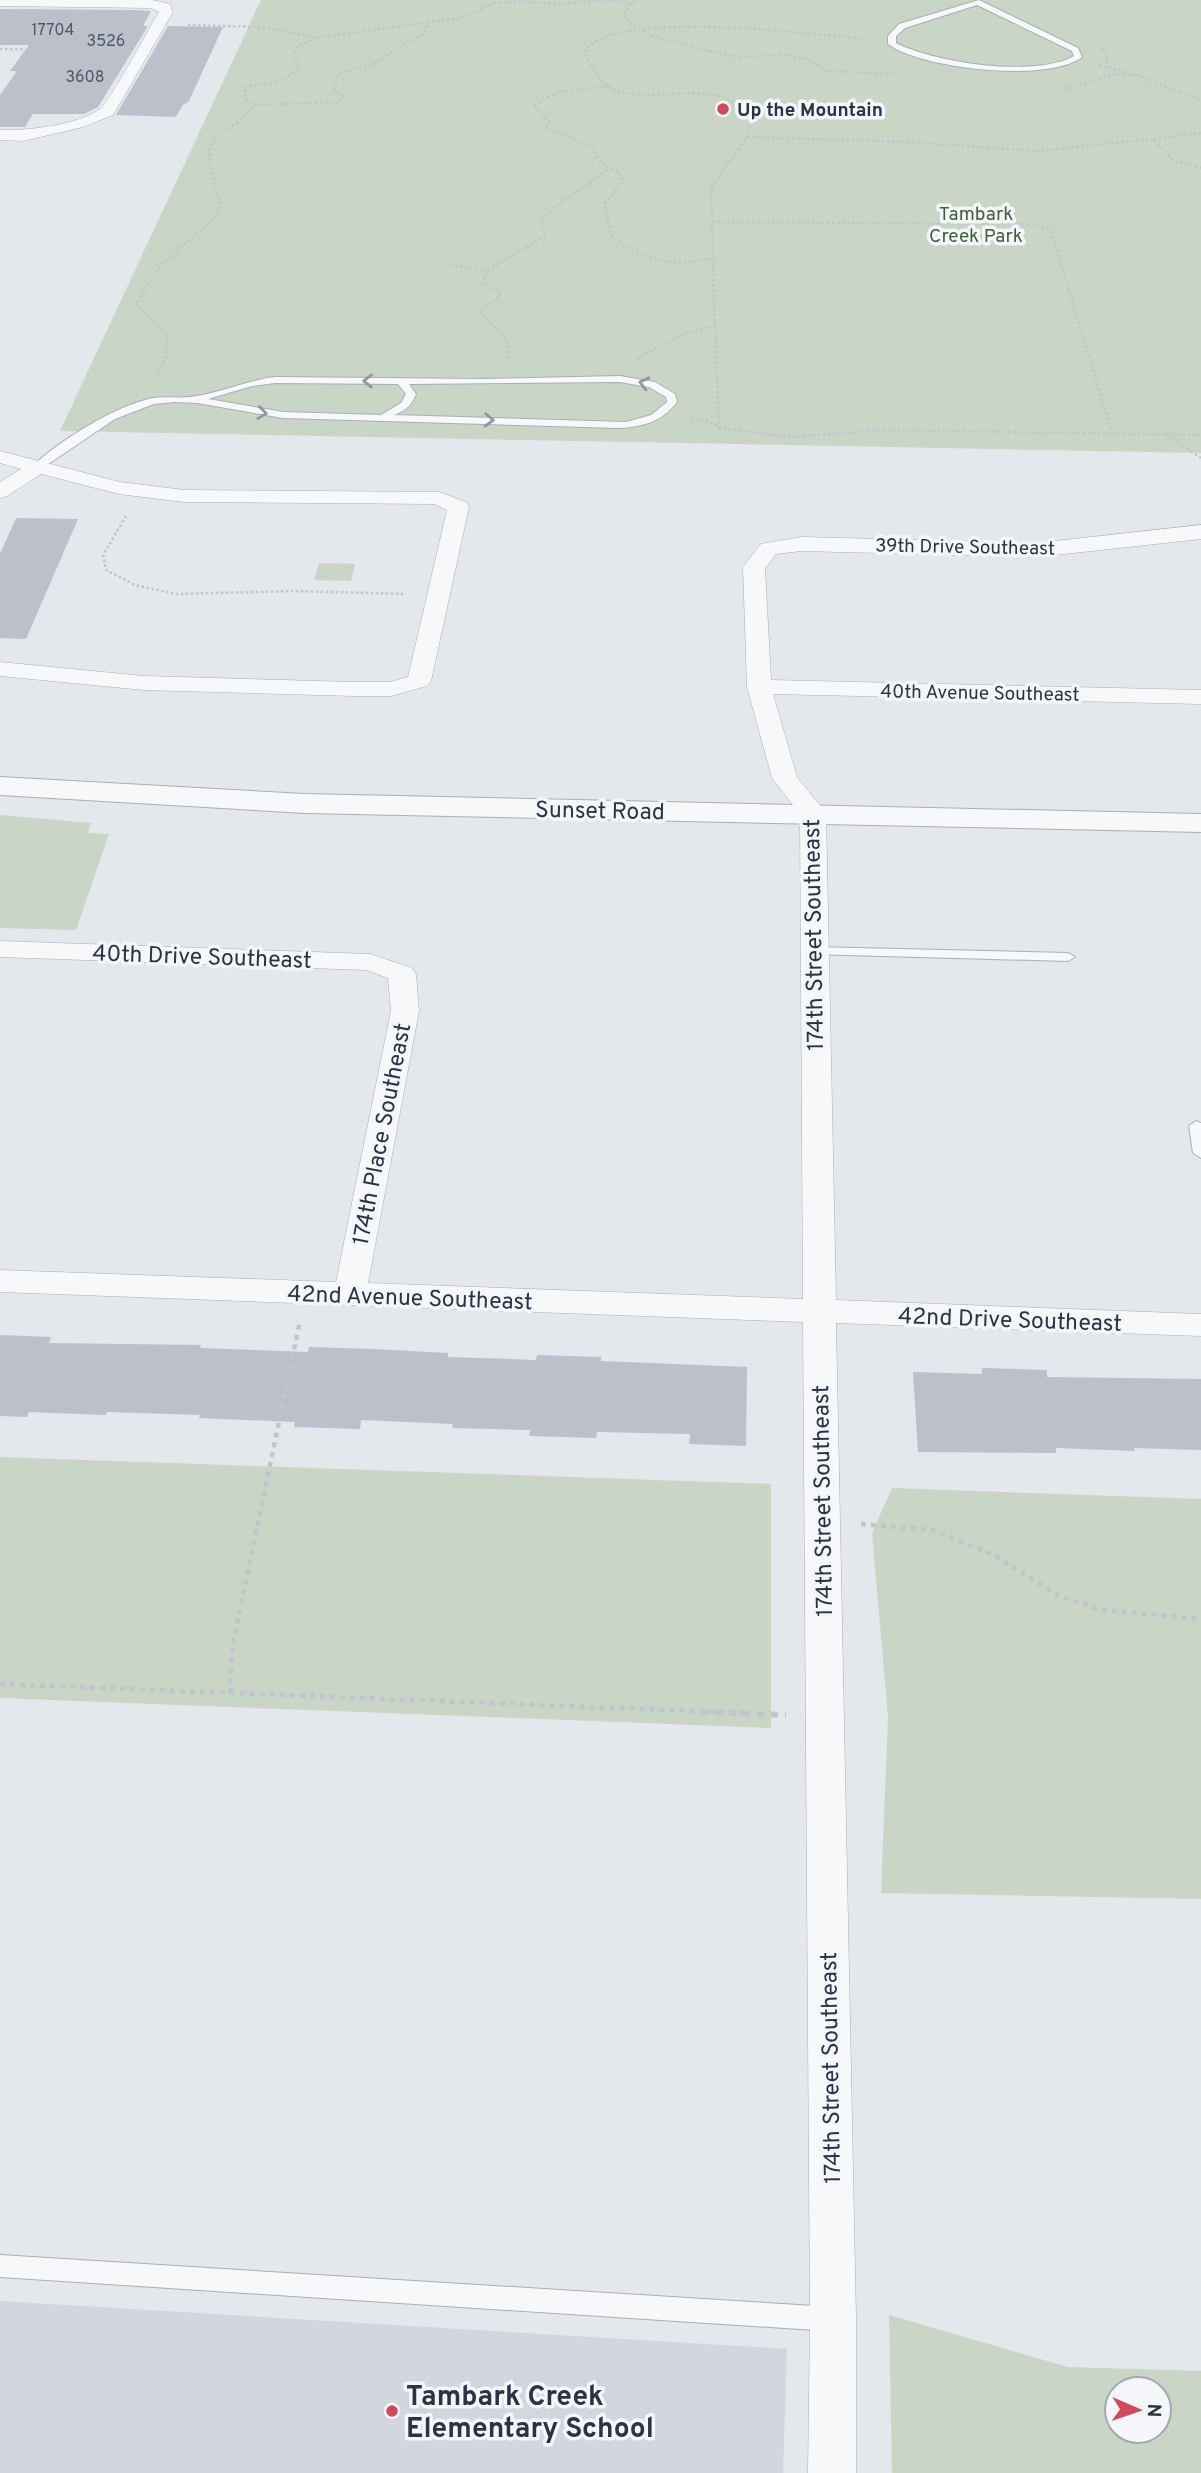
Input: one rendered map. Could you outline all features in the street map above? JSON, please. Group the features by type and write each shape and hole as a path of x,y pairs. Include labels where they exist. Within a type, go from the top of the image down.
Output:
{"street":[{"path":"0,2 150,4 165,7 166,12 107,112 77,124 23,136 0,135"},
{"path":"0,457 119,488 184,496 439,498 458,508 419,681 391,689 144,683 0,669"},
{"path":"0,492 37,467"},
{"name":"39th Drive Southeast","path":"769,549 801,544 1037,550 1201,532"},
{"name":"174th Street Southeast","path":"769,549 754,567 759,687 785,778 813,813 833,2319 832,2473"},
{"name":"40th Avenue Southeast","path":"759,687 1201,697"},
{"name":"Sunset Road","path":"0,786 111,795 414,807 813,813 1201,823"},
{"name":"40th Drive Southeast","path":"0,949 370,962 402,974"},
{"name":"174th Place Southeast","path":"350,1294 405,1011 402,974"},
{"name":"42nd Avenue Southeast","path":"0,1281 819,1313"},
{"name":"42nd Drive Southeast","path":"819,1313 1201,1325"}],"lane":[{"path":"978,1 1075,50 1078,57 1068,64 1047,67 991,65 921,57 899,50 892,44 892,36 902,26 978,1"},
{"path":"37,467 118,413 153,401 195,400 259,413 618,425 648,421 664,412 672,402 671,396 652,384 636,380 275,380 251,383 195,400"},
{"path":"383,416 401,409 409,402 411,394 401,381"},
{"path":"815,951 1068,957"},
{"path":"1196,1126 1201,1153"},
{"path":"0,2266 833,2319"}],"path":[{"path":"429,24 424,33 373,64 339,74 333,89 343,96 338,102 255,105 247,99 244,87 290,76 298,69 299,64 293,57 295,50 301,43 316,37 429,24 460,18 495,3 521,1 553,4 612,0 631,3"},
{"path":"635,0 623,14 629,23 652,36 741,57 784,55 807,59 827,71 903,75"},
{"path":"159,24 260,27 316,37"},
{"path":"609,86 596,76 585,52 591,43 609,35 640,29 764,29 866,39"},
{"path":"0,49 143,52"},
{"path":"1058,89 1072,89 1115,74 1137,75"},
{"path":"713,258 683,266 658,262 639,255 613,239 604,205 623,181 619,172 601,163 591,146 545,128 549,122 533,105 540,96 609,86 634,92 713,96 737,103 749,112 752,118 747,137 711,188 719,428"},
{"path":"1176,90 1201,100"},
{"path":"175,400 179,390 161,390 157,379 171,348 169,337 159,323 136,304 153,273 218,213 221,199 217,181 209,166 211,142 242,119 255,105"},
{"path":"747,137 895,141 1036,151 1201,134"},
{"path":"1153,139 1174,161 1201,168"},
{"path":"450,265 486,271 546,234 541,221 556,206 611,168"},
{"path":"712,222 1034,224 1051,231 1112,432"},
{"path":"486,271 483,283 500,293 497,299 479,312 507,339 509,362"},
{"path":"634,360 684,333 715,326"},
{"path":"664,412 709,421 719,428 791,437 882,430 1201,435"},
{"path":"1165,433 1201,458"},
{"path":"147,491 125,519 103,555 106,570 135,585 176,594 295,591 439,595"},
{"path":"230,1693 233,1643 306,1293"},
{"path":"822,1520 932,1530 992,1554 1061,1597 1103,1610 1201,1619"},
{"path":"0,1684 665,1712 825,1716"}],"shaded area":[{"name":"Tambark Creek Elementary School","path":"0,2301 787,2349 783,2473 0,2473"}],"green space":[{"name":"Tambark Creek Park","path":"261,0 1201,0 1201,453 60,431"},
{"path":"319,563 355,564 351,581 314,580"},
{"path":"0,815 91,823 88,833 109,834 76,930 0,928"},
{"path":"0,1457 771,1484 771,1728 0,1698"},
{"path":"892,1488 1201,1499 1201,1899 881,1893 888,1717 872,1533"},
{"path":"889,2315 1068,2367 1201,2371 1201,2473 892,2473"}],"building":[{"path":"0,9 151,11 143,26 148,26 98,107 84,114 33,114 25,127 0,127 0,95 17,71 10,71 29,45 0,45"},
{"path":"168,26 223,27 189,101 182,106 176,117 116,115"},
{"path":"16,518 78,519 26,639 0,638 0,554"},
{"path":"0,1335 51,1337 49,1343 201,1345 200,1348 308,1352 309,1347 372,1349 448,1353 448,1357 536,1360 537,1355 601,1357 601,1361 747,1367 746,1446 689,1444 690,1434 597,1432 596,1438 529,1436 530,1430 452,1428 453,1424 361,1420 360,1429 294,1427 295,1422 199,1418 200,1415 29,1412 27,1417 0,1416"},
{"path":"982,1368 1047,1370 1047,1377 1201,1379 1201,1450 1056,1448 1056,1453 918,1452 913,1372 982,1374"}],"place":[{"name":"Up the Mountain","path":"723,109"},
{"name":"Tambark Creek Elementary School","path":"392,2411"}]}
